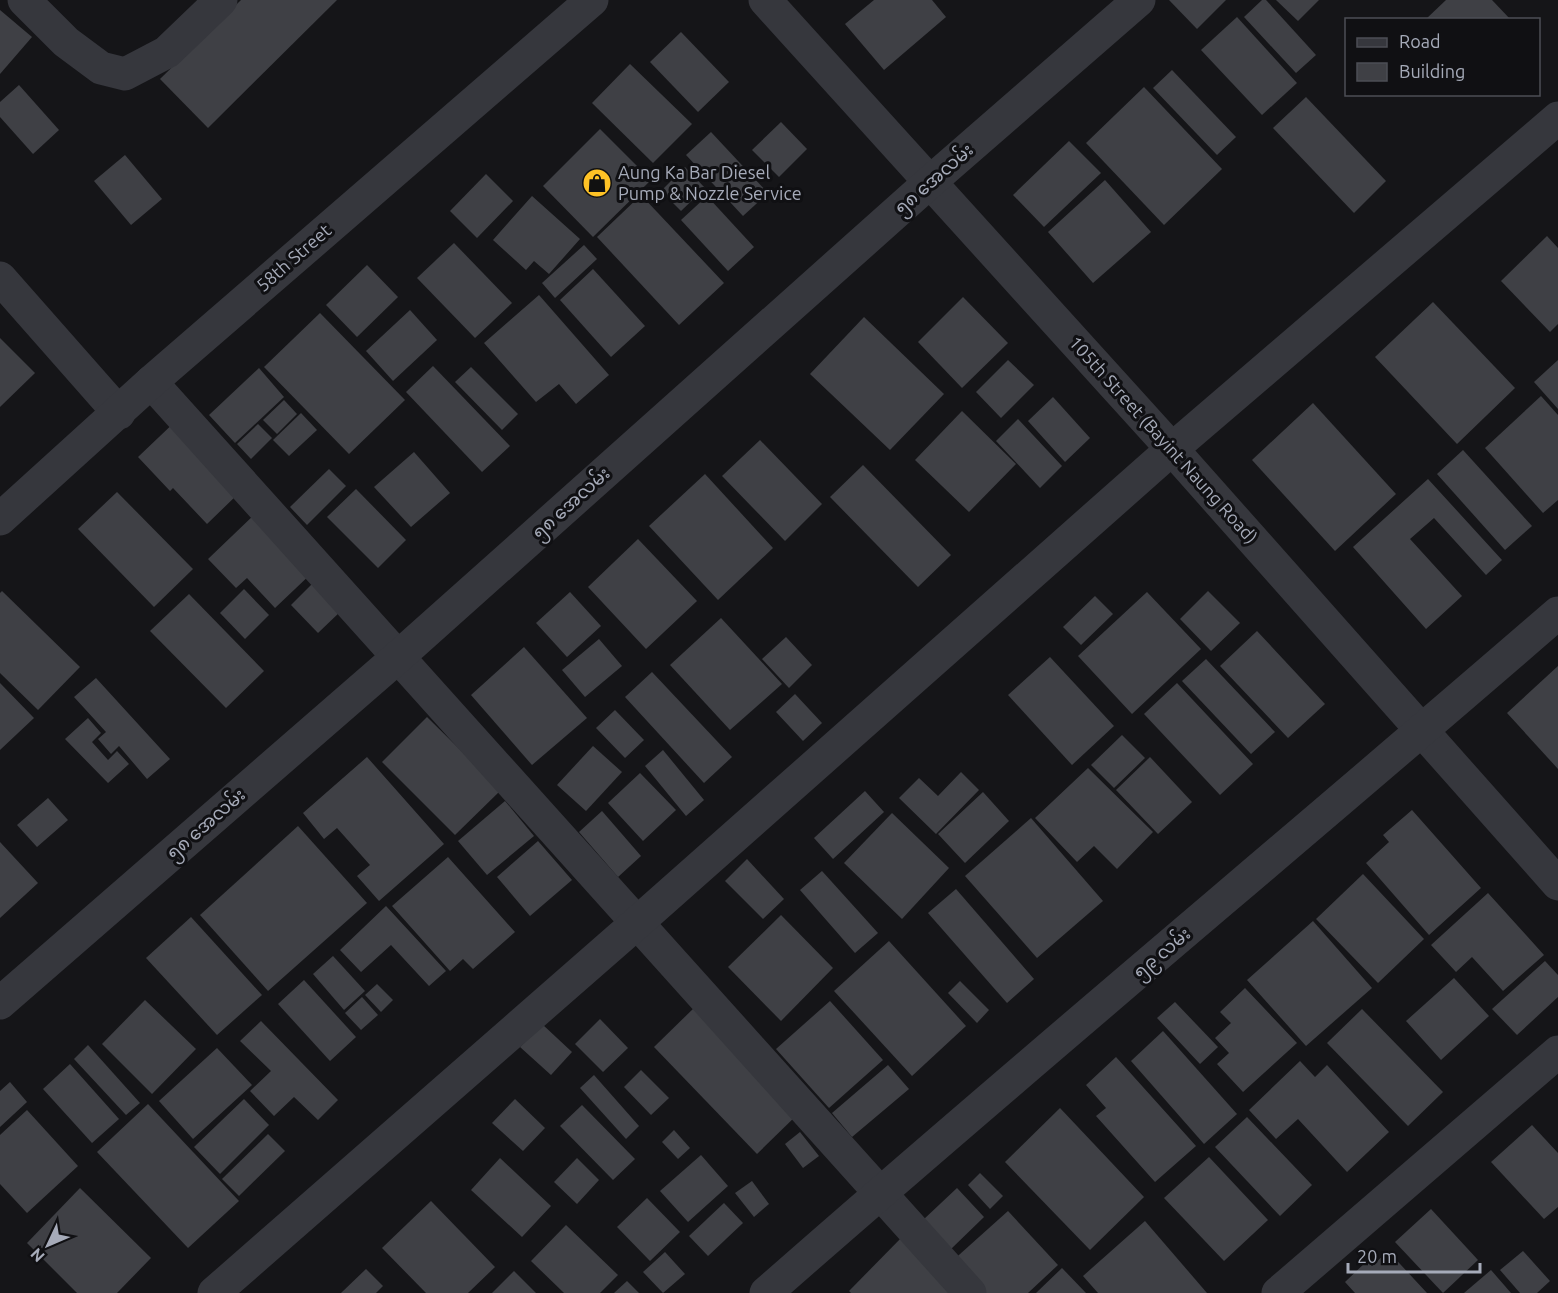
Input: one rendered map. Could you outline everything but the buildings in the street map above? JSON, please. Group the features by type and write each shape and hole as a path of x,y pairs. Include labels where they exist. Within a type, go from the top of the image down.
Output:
{"street":[{"path":"24,0 66,42 101,68 125,74 167,52 221,0"},
{"name":"58th Street","path":"0,519 151,382 592,0"},
{"name":"105th Street (Bayint Naung Road)","path":"765,0 1172,449 1558,884"},
{"name":"၅၈ အေလမ်း","path":"0,1003 398,657 930,182 1139,0"},
{"path":"213,1293 638,922 1172,449 1558,118"},
{"path":"0,278 119,412"},
{"path":"151,382 970,1293"},
{"name":"၅၉ လမ်း","path":"766,1293 880,1192 1558,613"},
{"path":"1278,1293 1558,1052"}],"place":[{"name":"Aung Ka Bar Diesel Pump & Nozzle Service","path":"597,183"}]}
